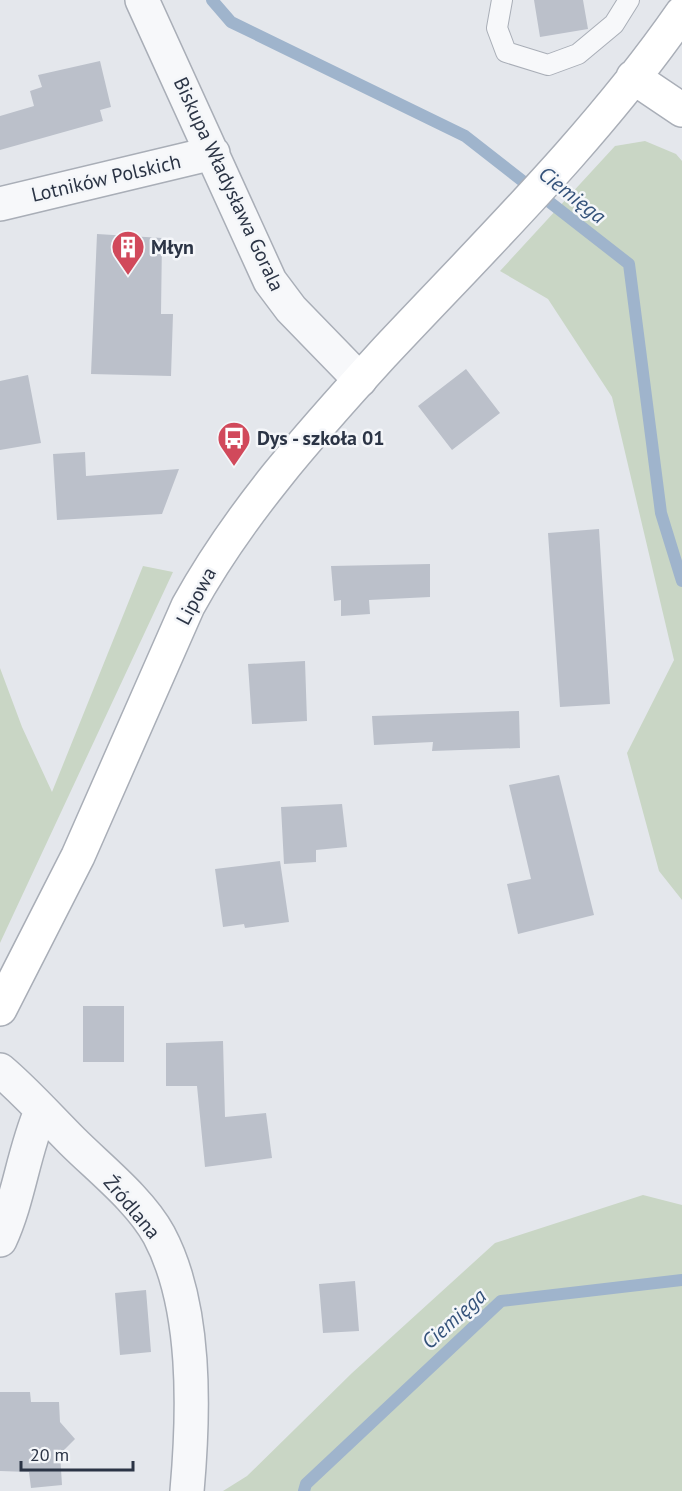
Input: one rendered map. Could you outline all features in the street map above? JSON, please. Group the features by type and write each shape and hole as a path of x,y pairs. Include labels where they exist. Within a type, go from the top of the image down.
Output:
{"street":[{"name":"Biskupa Władysława Gorala","path":"142,0 270,281 291,309 360,380"},
{"name":"Lipowa","path":"0,1009 78,856 188,606 209,568 249,508 360,380 581,141 682,13"},
{"path":"633,77 682,110"},
{"name":"Lotników Polskich","path":"0,204 213,153"},
{"name":"Źródlana","path":"0,1070 126,1194 158,1233 175,1272 183,1306 189,1377 190,1453 187,1491"},
{"path":"0,1240 6,1226 29,1139 41,1111"}],"lane":[{"path":"502,0 497,28 506,52 548,65 579,54 614,24 629,0"}],"green space":[{"path":"645,141 676,154 682,161 682,900 659,871 627,753 674,660 612,397 548,299 500,271 615,146"},
{"path":"143,566 173,572 0,943 0,668 22,727 52,792"},
{"path":"643,1195 682,1205 682,1491 223,1491 247,1476 352,1373 495,1243"}],"building":[{"path":"534,0 583,0 588,29 540,37"},
{"path":"100,61 111,107 100,110 103,121 0,150 0,116 34,106 30,91 42,87 38,75"},
{"name":"Młyn","path":"97,234 162,238 161,314 173,314 171,376 91,374"},
{"path":"466,369 500,413 452,450 418,406"},
{"path":"28,375 41,443 0,450 0,381"},
{"path":"85,452 86,476 179,469 162,514 57,520 53,454"},
{"path":"599,529 610,704 560,707 548,533"},
{"path":"430,564 430,597 369,600 370,614 341,616 341,600 334,601 331,566"},
{"path":"305,661 307,721 252,724 248,664"},
{"path":"519,711 520,748 432,751 433,742 374,745 372,716"},
{"path":"559,775 594,915 518,934 507,884 531,879 509,785"},
{"path":"342,804 347,847 316,850 316,862 284,864 281,807"},
{"path":"280,861 289,922 245,928 244,924 223,927 215,869"},
{"path":"83,1006 124,1006 124,1062 83,1062"},
{"path":"223,1041 225,1117 266,1113 272,1158 205,1167 197,1086 166,1086 166,1043"},
{"path":"355,1281 359,1331 323,1333 319,1284"},
{"path":"146,1290 151,1352 120,1355 115,1293"},
{"path":"0,1392 30,1392 31,1402 59,1402 60,1422 75,1439 60,1454 62,1485 31,1488 29,1472 0,1471"}],"waterway":[{"name":"Ciemięga","path":"212,0 231,22 465,136 629,264 661,513 682,581"},
{"name":"Ciemięga","path":"304,1491 306,1484 501,1301 682,1280"}],"place":[{"name":"Młyn","path":"128,276"},
{"name":"Dys - szkoła 01","path":"234,467"}]}
